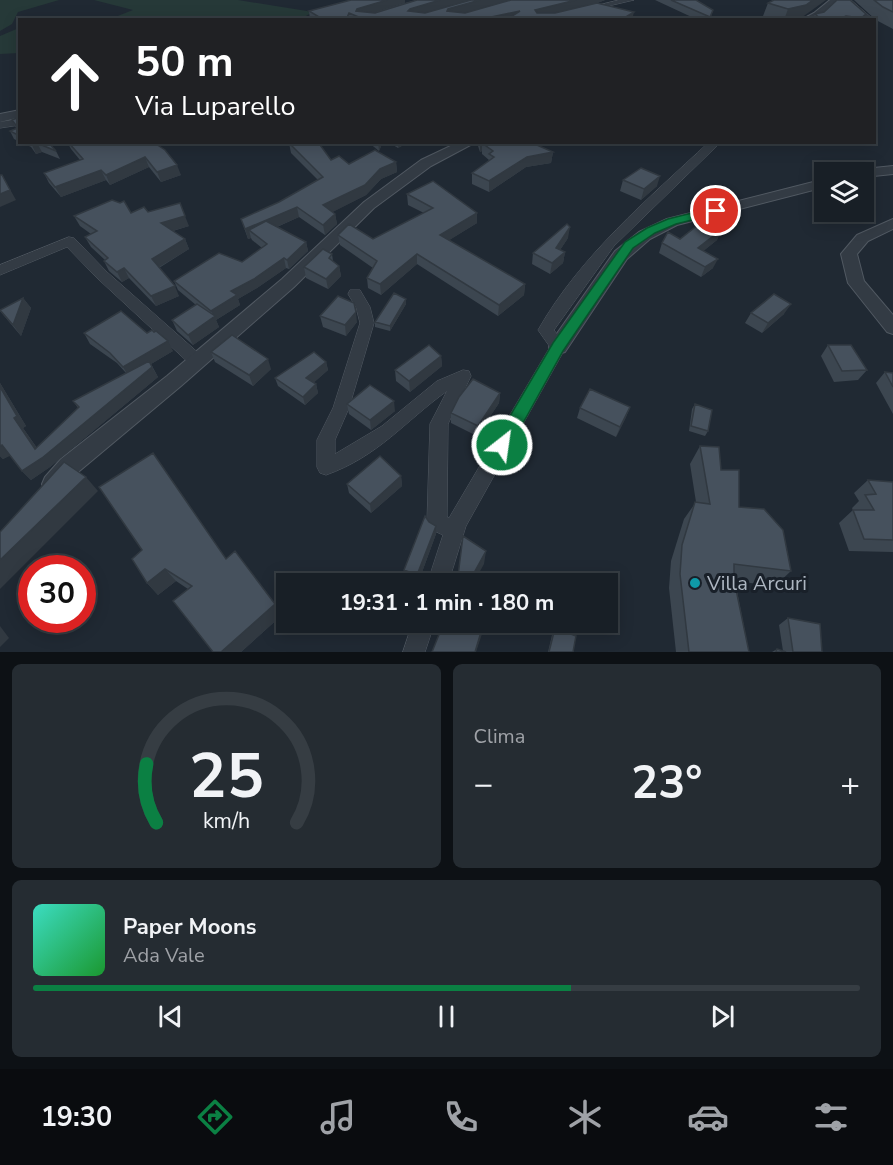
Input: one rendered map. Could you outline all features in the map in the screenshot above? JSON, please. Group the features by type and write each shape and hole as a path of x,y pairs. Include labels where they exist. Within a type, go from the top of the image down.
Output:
{"street":[{"path":"579,11 630,0"},
{"path":"810,18 835,0"},
{"path":"847,0 868,18"},
{"path":"0,118 18,114"},
{"path":"0,125 18,122"},
{"path":"38,500 69,466 288,283 369,205 426,163 467,144"},
{"path":"558,347 546,330 564,302 609,243 714,144"},
{"path":"874,172 893,170"},
{"path":"441,573 454,531 558,347 629,245 651,230 672,222 814,186"},
{"path":"893,224 866,234 854,245 849,254 856,283 893,327"},
{"path":"0,270 69,241 102,275 197,361"},
{"path":"355,294 363,307 367,323 341,408 326,440 326,467 354,454 387,432 448,380 463,376 439,424 437,522 454,531"},
{"path":"414,652 420,633"}],"green space":[{"path":"0,0 59,0 18,12 12,24 0,31"},
{"path":"94,0 238,0 313,12 302,18 113,18 133,10"},
{"path":"18,28 18,53 0,54 0,36"}],"building":[{"path":"351,0 387,0 356,11 375,13 417,0 440,0 408,11 425,13 471,0 480,0 447,11 465,13 511,0 576,0 535,10 537,13 555,13 597,3 634,12 624,18 509,18 520,11 487,18 361,18 349,13 347,18 321,18 309,11"},
{"path":"671,0 696,0 713,10 710,17"},
{"path":"774,0 813,0 806,5 788,9 768,3"},
{"path":"837,0 850,0 866,14 861,18 846,16 820,18 815,14 824,12"},
{"path":"874,0 893,0 893,12 883,7"},
{"path":"18,112 18,128 12,120 17,118"},
{"path":"18,128 18,135 10,131"},
{"path":"39,144 50,144 56,151"},
{"path":"70,144 156,144 165,150 177,165 157,172 145,157 106,175 101,170 55,187 44,173 83,159"},
{"path":"290,144 319,144 331,160 339,156 349,164 375,150 396,162 380,169 365,185 323,205 335,214 323,225 297,207 245,229 241,219 279,202 323,177"},
{"path":"483,144 535,144 553,152 527,157 489,181 472,173 494,157 489,154 493,151"},
{"path":"641,168 660,176 644,189 623,180"},
{"path":"0,175 10,190 0,194"},
{"path":"433,181 477,213 440,235 525,284 499,305 417,254 380,284 367,278 377,261 338,235 349,224 373,239 433,208 407,194"},
{"path":"112,200 120,203 124,201 131,213 144,207 148,212 180,203 185,216 161,223 185,239 152,259 175,286 151,296 124,268 117,272 104,261 108,258 85,237 97,231 74,216"},
{"path":"266,221 306,242 287,260 284,258 254,279 231,291 237,295 211,311 174,281 219,253 242,262 267,244 249,230"},
{"path":"703,221 721,230 698,248 718,259 705,267 662,243 668,232 680,239"},
{"path":"567,224 570,227 556,248 565,252 552,263 533,253"},
{"path":"323,249 332,254 329,258 339,266 326,279 304,267"},
{"path":"394,293 406,299 390,326 375,322"},
{"path":"774,294 791,304 768,323 751,313"},
{"path":"338,296 354,303 356,312 345,325 320,316"},
{"path":"23,298 13,325 0,310"},
{"path":"197,304 215,316 188,335 172,320"},
{"path":"121,311 147,333 152,330 156,331 168,341 123,367 110,353 84,333"},
{"path":"232,335 268,359 249,375 211,352"},
{"path":"429,345 441,356 409,381 395,370"},
{"path":"828,345 851,345 867,370 842,371"},
{"path":"314,352 326,362 306,378 316,384 303,397 275,378"},
{"path":"149,361 152,367 42,458 22,471 2,445 0,446 0,387 17,416 14,418 35,449 79,407 73,401"},
{"path":"885,372 893,373 893,387"},
{"path":"473,379 500,393 478,426 451,413 459,397"},
{"path":"370,385 394,401 370,420 347,404"},
{"path":"590,389 630,407 620,427 580,408"},
{"path":"695,404 712,410 708,431 691,426"},
{"path":"700,446 719,447 721,470 739,470 739,507 764,509 783,530 791,571 734,564 734,580 749,652 689,652 680,574 682,545 695,502 710,504"},
{"path":"153,453 226,559 235,551 275,604 221,652 213,652 173,601 192,586 165,569 147,583 132,559 142,550 99,487"},
{"path":"380,456 401,476 370,504 347,484"},
{"path":"64,462 86,477 0,560 0,532"},
{"path":"868,480 893,482 893,540 864,539 853,510 874,510 865,495 876,494"},
{"path":"425,516 436,526 418,573 404,570"},
{"path":"463,536 486,551 474,573 458,573"},
{"path":"788,618 820,624 822,652 793,652"},
{"path":"440,633 481,633 475,652 432,652"},
{"path":"554,633 568,633 576,636 573,652 549,652"}],"place":[{"name":"Villa Arcuri","path":"695,583"}],"route":[{"path":"502,445 558,347 629,245 651,230 716,211"}]}
